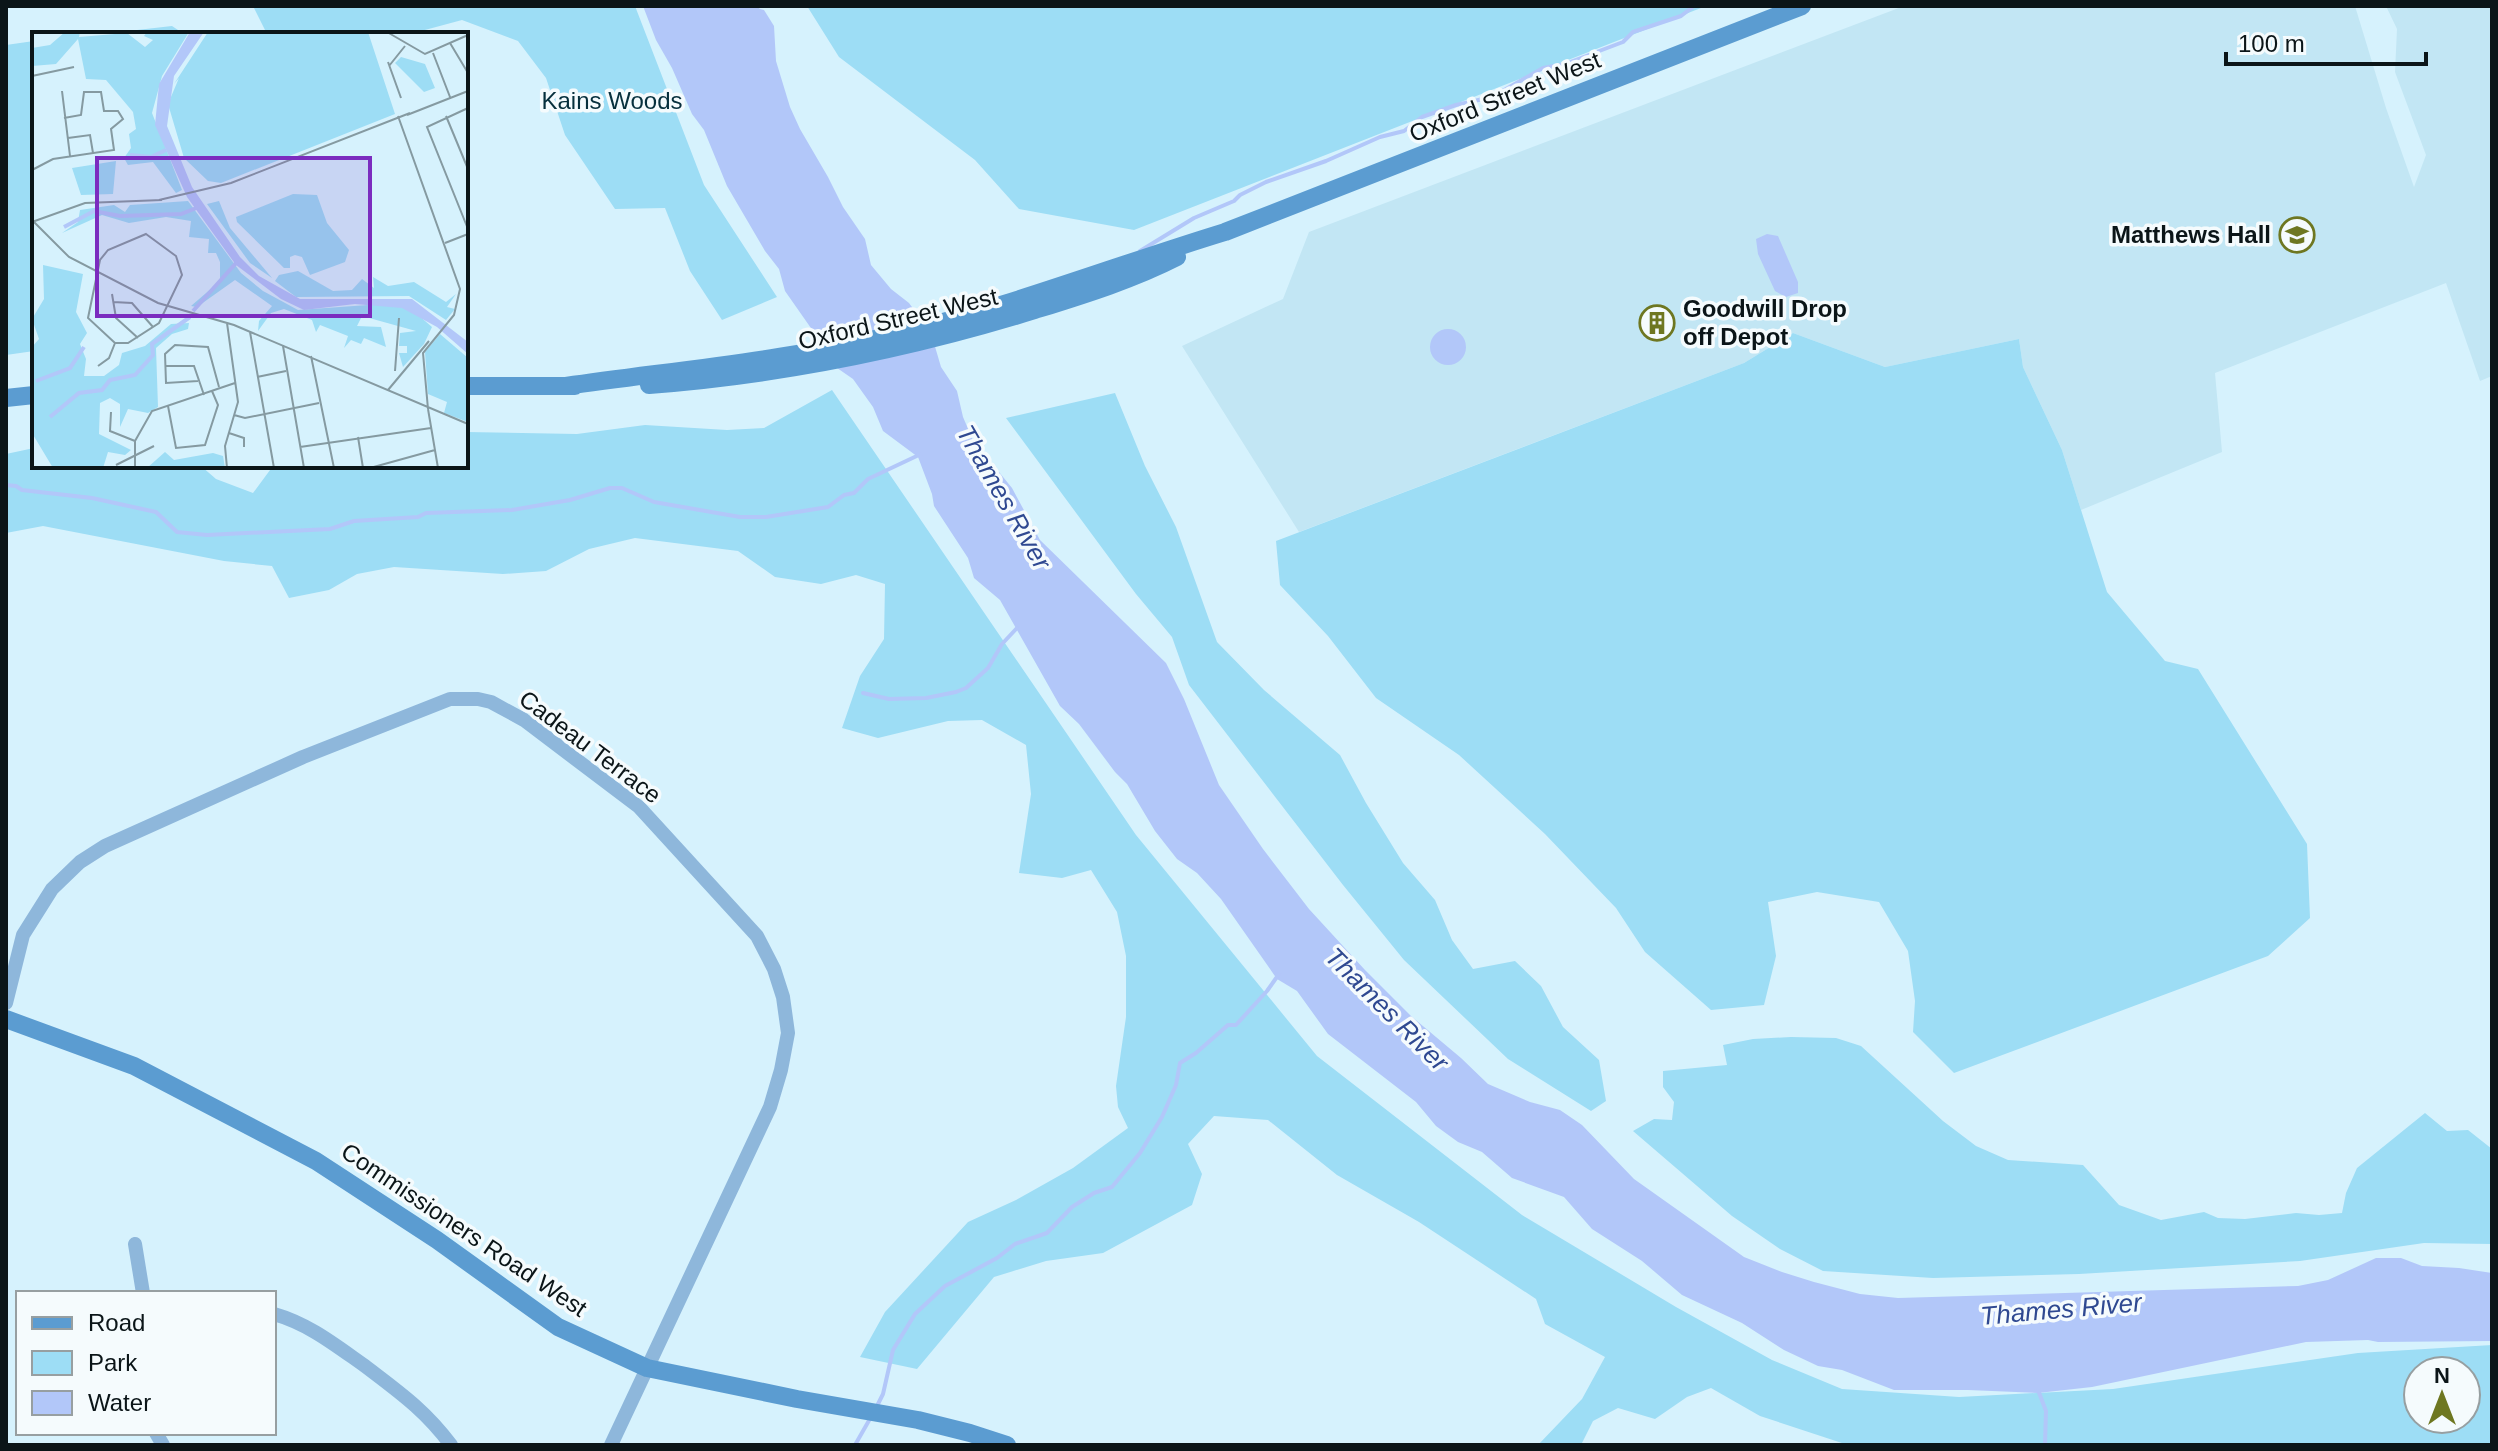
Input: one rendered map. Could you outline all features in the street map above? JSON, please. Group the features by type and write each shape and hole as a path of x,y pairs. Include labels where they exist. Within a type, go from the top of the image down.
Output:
{"main road":[{"name":"Oxford Street West","path":"468,386 566,386 706,374 916,329 1016,301 1164,257 1802,6"},
{"path":"6,398 32,395"},
{"name":"Commissioners Road West","path":"6,1019 134,1066 316,1161 437,1240 558,1327 647,1368 918,1420 1007,1445"}],"street":[{"name":"Cadeau Terrace","path":"6,1003 23,935 52,889 80,862 105,846 303,757 450,699 478,699 502,707 561,747 639,807 757,936 774,969 783,997 788,1033 770,1107 611,1445"},
{"path":"135,1244 143,1291"},
{"path":"276,1315 293,1319 317,1332 405,1396 417,1405 451,1445"}],"shaded area":[{"path":"1904,6 2355,6 2414,187 2426,155 2395,72 2397,29 2386,6 2492,6 2492,376 2480,381 2446,283 2215,373 2222,452 2081,510 2062,450 2023,367 2019,339 1885,367 1793,333 1744,363 1299,532 1182,346 1283,299 1309,232"}],"green space":[{"name":"Kains Woods","path":"253,6 635,6 704,185 777,297 722,320 690,271 665,208 615,209 565,135 546,78 518,41 462,20 417,32 266,32"},
{"path":"807,6 1706,6 1134,230 1019,209 975,160 839,57"},
{"path":"172,26 181,32 120,32"},
{"path":"32,41 32,351 6,355 6,45"},
{"path":"1793,333 1885,367 2019,339 2023,367 2062,450 2107,592 2165,661 2198,669 2307,844 2310,918 2268,956 1954,1073 1913,1032 1915,1001 1908,951 1879,902 1817,892 1768,902 1776,956 1764,1005 1711,1010 1645,952 1616,908 1545,834 1459,755 1376,698 1328,636 1280,585 1276,541 1744,363"},
{"path":"832,390 1136,835 1317,1056 1522,1215 1676,1307 1772,1360 1842,1389 1959,1397 2113,1389 2358,1353 2492,1345 2492,1445 1848,1445 1760,1416 1711,1388 1687,1397 1655,1419 1618,1408 1593,1421 1581,1445 1538,1445 1582,1399 1605,1357 1545,1324 1536,1299 1419,1222 1337,1175 1268,1120 1214,1116 1188,1144 1202,1174 1192,1205 1103,1253 1046,1261 994,1277 917,1369 860,1357 885,1312 968,1222 1073,1168 1128,1128 1118,1107 1116,1086 1126,1017 1126,956 1117,912 1091,870 1062,878 1019,873 1031,794 1026,745 982,720 948,721 878,738 842,728 860,676 884,639 885,584 856,575 821,584 775,577 738,551 635,538 589,549 546,571 503,574 394,567 357,574 329,590 289,598 272,566 224,561 43,526 6,533 6,454 32,448 32,468 203,468 216,479 253,493 272,468 468,468 468,432 577,434 645,425 727,430 764,428"},
{"path":"1115,393 1145,466 1176,527 1217,642 1264,690 1340,755 1403,863 1435,900 1452,940 1473,969 1515,961 1541,986 1563,1027 1599,1060 1606,1101 1591,1111 1508,1059 1404,960 1189,685 1172,637 1136,594 1006,418"},
{"path":"1836,1038 1861,1046 1943,1121 1976,1146 2008,1160 2083,1165 2119,1205 2161,1220 2204,1212 2218,1218 2245,1219 2296,1213 2342,1213 2346,1193 2357,1168 2425,1113 2447,1131 2468,1130 2492,1149 2492,1244 2424,1243 2300,1261 2079,1274 1933,1278 1823,1271 1780,1249 1732,1216 1633,1131 1654,1119 1672,1120 1674,1102 1663,1087 1663,1071 1727,1065 1723,1045 1753,1039"}],"water":[{"name":"Thames River","path":"643,6 757,6 764,10 774,26 776,61 800,129 843,207 865,239 871,265 891,289 909,303 931,333 941,367 957,391 963,417 978,452 1012,488 1040,540 1166,663 1219,785 1309,909 1411,1016 1488,1084 1530,1102 1560,1110 1582,1125 1634,1179 1744,1257 1782,1272 1860,1294 1898,1298 2298,1286 2328,1280 2376,1258 2401,1258 2422,1266 2492,1273 2492,1341 2306,1342 2092,1387 2038,1393 1894,1390 1842,1370 1818,1366 1784,1350 1742,1323 1682,1295 1642,1261 1592,1229 1564,1197 1512,1178 1482,1152 1458,1142 1436,1126 1416,1102 1328,1034 1297,991 1277,979 1221,899 1197,873 1177,859 1155,831 1127,784 1079,724 1060,706 1000,600 974,578 968,558 934,506 918,457 883,431 873,407 853,379 827,361 813,331 785,291 779,269 727,186 704,130 692,114"},
{"path":"1767,234 1778,236 1798,282 1798,293 1786,297 1775,291 1758,254 1756,239"},
{"path":"1448,329 1461,334 1466,347 1461,360 1448,365 1435,360 1430,347 1435,334"}],"waterway":[{"path":"1140,251 1194,218 1234,201 1266,182 1326,161 1380,137 1404,131 1422,117 1492,97 1543,68 1565,64 1623,42 1633,32 1681,16 1694,6"},
{"path":"6,485 22,490 92,498 156,512 177,532 207,535 330,529 354,521 418,517 426,513 512,510 570,500 610,488 622,488 654,502 740,517 766,517 828,507 844,495 854,493 868,479 921,454"},
{"path":"863,693 889,699 926,698 966,688 988,668 1002,644 1017,628"},
{"path":"877,1406 883,1394 893,1350 915,1314 945,1286 997,1258 1015,1244 1047,1233 1072,1207 1094,1193 1112,1187 1140,1153 1162,1117 1176,1085 1180,1063 1228,1025 1236,1025 1279,974"},
{"path":"2038,1390 2046,1411 2045,1445"},
{"path":"855,1445 871,1417"}],"place":[{"name":"Matthews Hall","path":"2297,235"},
{"name":"Goodwill Drop off Depot","path":"1657,323"}]}
